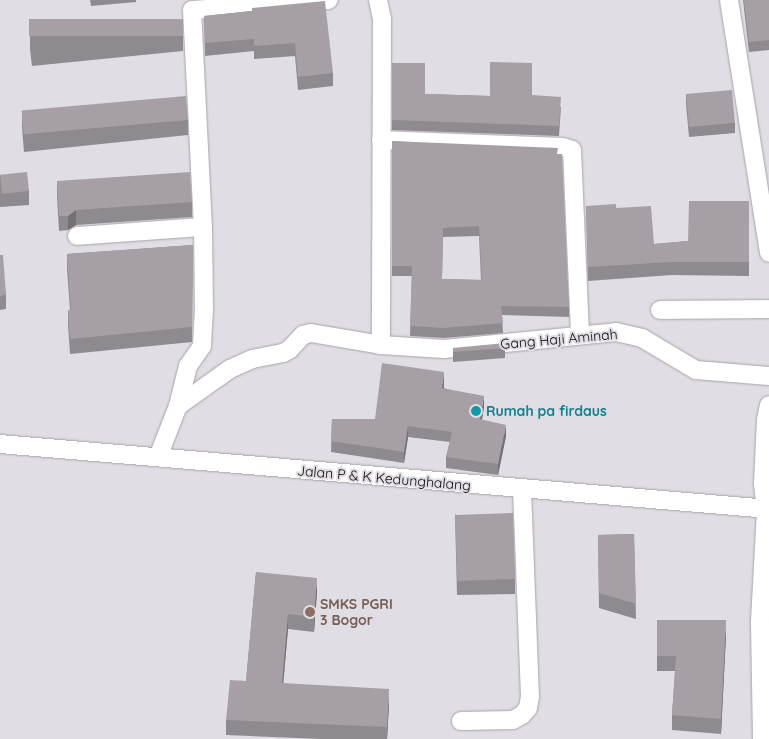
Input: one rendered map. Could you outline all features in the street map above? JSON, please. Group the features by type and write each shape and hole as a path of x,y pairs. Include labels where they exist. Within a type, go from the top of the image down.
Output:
{"street":[{"path":"158,458 178,406 188,366 202,346 204,311 203,227 192,10 329,0"},
{"path":"378,0 382,19 381,345"},
{"path":"729,0 766,207 769,253"},
{"path":"381,140 563,146 572,150 580,334"},
{"path":"77,236 203,227"},
{"path":"660,310 769,309"},
{"name":"Gang Haji Aminah","path":"178,406 230,369 252,359 290,350 306,334 381,345 444,349 580,334 616,332 642,338 696,370 769,376"},
{"path":"762,739 768,509 763,484 768,415"},
{"name":"Jalan P & K Kedunghalang","path":"0,444 522,490 768,509"},
{"path":"462,721 513,720 522,715 528,708 530,697 522,490"}],"building":[{"path":"744,0 769,0 769,40 749,42"},
{"path":"325,1 333,73 298,77 295,43 254,46 254,39 205,43 204,16 252,11 252,8"},
{"path":"29,19 183,19 183,36 29,36"},
{"path":"490,62 532,63 532,95 561,97 559,126 392,120 392,63 425,63 425,94 490,96"},
{"path":"732,90 735,123 689,127 686,94"},
{"path":"186,96 188,120 24,134 22,110"},
{"path":"392,141 558,148 557,154 562,154 569,307 501,306 503,323 444,328 410,326 412,266 392,266","holes":["479,226 482,280 442,279 443,228"]},
{"path":"27,172 29,191 2,194 0,175"},
{"path":"190,172 192,202 76,210 68,216 59,216 57,181"},
{"path":"689,201 749,201 749,262 672,262 588,267 586,206 616,204 616,208 651,206 654,244 688,241"},
{"path":"193,245 192,327 70,339 68,310 71,310 67,254"},
{"path":"0,255 3,255 6,295 0,296"},
{"path":"505,343 505,348 453,352 453,348"},
{"path":"382,363 444,372 442,388 484,396 480,419 506,425 498,464 446,457 452,432 408,426 404,452 331,441 332,419 375,419"},
{"path":"513,513 515,579 457,581 455,515"},
{"path":"634,534 636,604 599,593 598,535"},
{"path":"256,572 317,578 314,617 288,614 282,683 389,689 387,727 226,720 230,680 246,681"},
{"path":"657,620 726,620 721,719 672,715 676,656 657,656"}],"place":[{"name":"Rumah pa firdaus","path":"476,411"},
{"name":"SMKS PGRI 3 Bogor","path":"310,612"}]}
